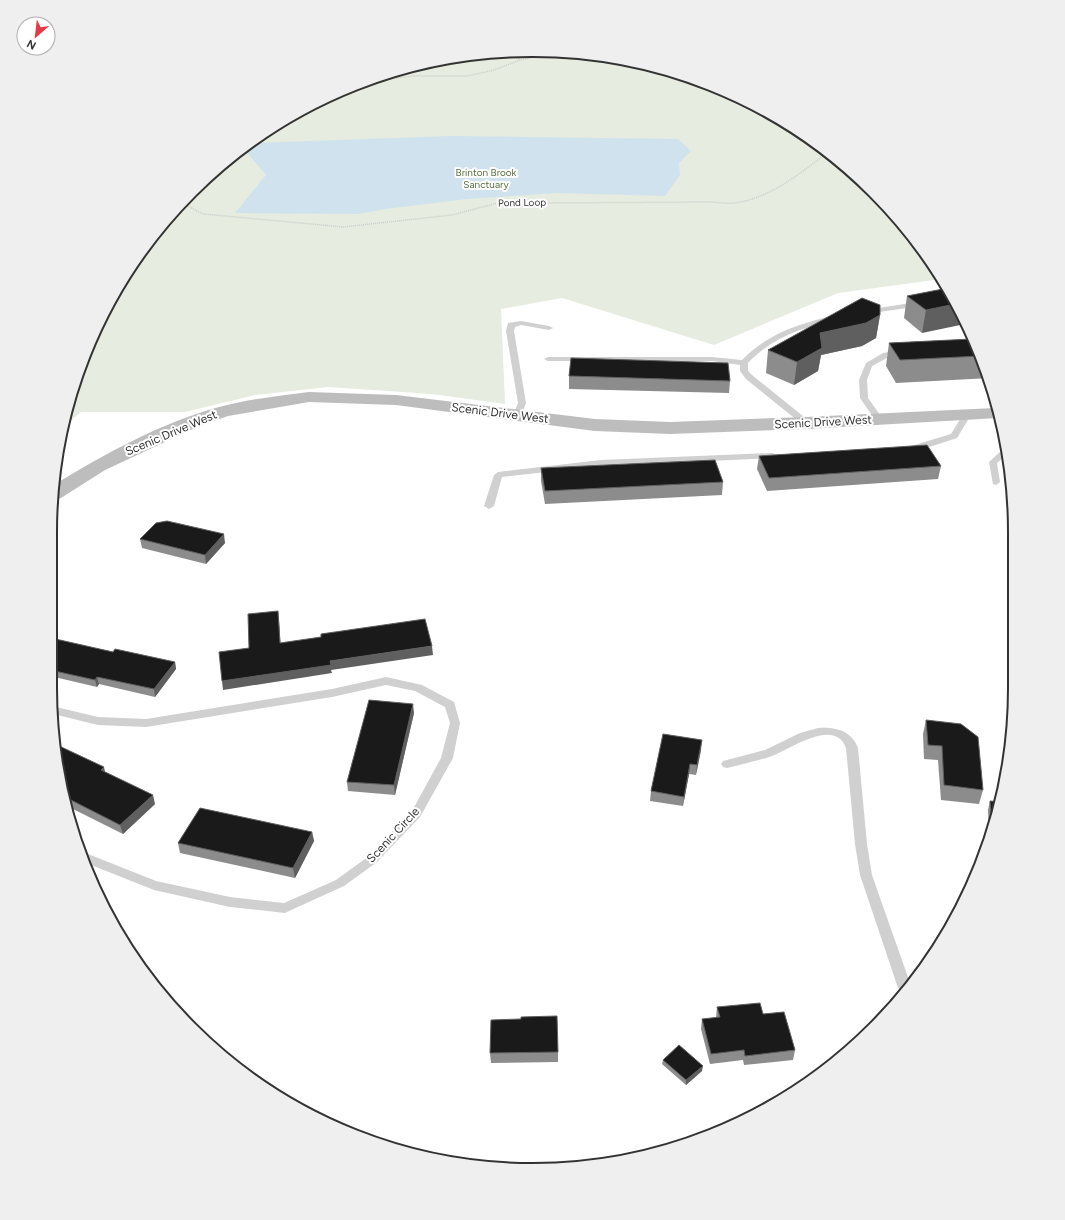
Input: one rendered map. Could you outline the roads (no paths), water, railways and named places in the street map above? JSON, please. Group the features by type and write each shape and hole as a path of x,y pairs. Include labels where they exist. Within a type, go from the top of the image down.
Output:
{"street":[{"name":"Scenic Drive West","path":"59,491 98,466 142,444 190,423 224,411 309,397 396,400 595,425 670,428 806,423 993,413"}],"lane":[{"path":"860,313 924,302"},
{"path":"806,423 749,377 744,371 744,363 751,354 762,345 791,329 805,324 845,316"},
{"path":"517,415 522,403 510,331 511,325 521,323 549,328"},
{"path":"879,419 864,398 863,380 866,369 869,365 886,355 907,352"},
{"path":"548,359 712,359 744,363"},
{"path":"904,448 920,447 954,436 967,415"},
{"path":"489,506 498,475 601,463 723,459 786,455"},
{"path":"996,482 993,462 1002,455"},
{"name":"Scenic Circle","path":"58,711 98,721 146,724 332,693 386,681 418,688 450,705 455,723 447,758 416,814 372,859 340,883 285,908 230,902 154,885 90,861"},
{"path":"727,764 757,757 776,750 804,734 816,731 830,731 842,735 849,740 852,748 861,844 866,875 904,984"}],"water":[{"path":"451,136 678,139 691,151 679,163 680,175 665,196 558,193 467,199 385,209 358,214 235,213 266,175 247,152 260,143"}],"park label":[{"name":"Brinton Brook Sanctuary","path":"486,178"}]}
